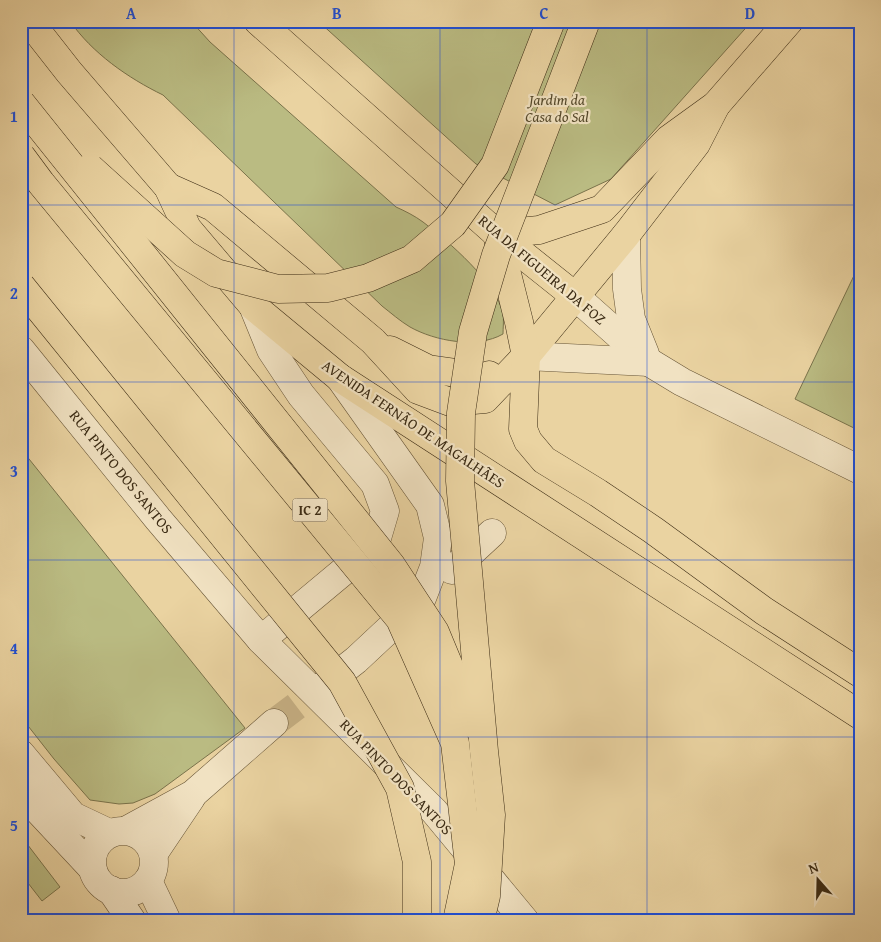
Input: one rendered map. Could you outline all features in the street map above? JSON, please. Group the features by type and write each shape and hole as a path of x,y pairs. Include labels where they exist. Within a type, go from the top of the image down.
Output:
{"main road":[{"name":"AVENIDA FERNÃO DE MAGALHÃES","path":"29,21 69,72 168,187 187,228 253,306 340,378 860,715"},
{"name":"RUA DA FIGUEIRA DA FOZ","path":"258,21 497,234 576,297"},
{"path":"24,107 185,254 216,273 278,289 328,288 368,278 412,259 452,224 494,164 551,21"},
{"path":"484,751 460,481 461,413 473,332 496,255 586,21"},
{"path":"789,21 716,105 669,139 602,209 539,230 497,234 526,356 523,429 528,441 544,460 606,499 764,611 860,673"},
{"path":"168,187 212,207 373,341 428,369 485,377 526,356 626,235 696,144 716,105"},
{"name":"IC 2","path":"24,107 391,565 435,632 484,751 491,815 486,896 480,921"},
{"name":"IC 2","path":"21,156 400,619 456,743 469,864 457,921"},
{"path":"21,286 342,682 400,788 417,862 417,921"}],"street":[{"path":"526,356 649,362 631,319 627,289 626,235"},
{"name":"RUA DA FIGUEIRA DA FOZ","path":"576,297 649,362 682,382 860,470"},
{"path":"253,306 271,350 301,395 375,484 385,511 375,545 260,640"},
{"name":"RUA PINTO DOS SANTOS","path":"21,350 158,519 260,640 434,811 524,921"},
{"path":"340,378 430,505 438,538 434,567 422,598"},
{"path":"324,684 356,660 492,533 438,538"},
{"path":"92,868 92,857 101,839 193,794 274,723"},
{"path":"21,754 74,816 118,832 136,833 144,838 154,853"},
{"path":"21,792 92,868 102,885 111,890 126,893 134,891 148,882 154,868 154,853 193,794"},
{"path":"148,882 166,921"},
{"path":"111,890 132,921"}],"green space":[{"path":"70,21 191,21 210,42 396,207 423,222 458,251 482,276 499,302 503,314 503,334 493,339 481,341 456,341 431,336 403,322 382,306 163,95 137,81 112,64 89,44"},
{"name":"Jardim da Casa do Sal","path":"318,21 752,21 611,179 555,205 476,164"},
{"path":"860,263 860,431 795,399"},
{"path":"21,449 245,728 155,794 133,803 119,804 90,800 21,717"},
{"path":"21,836 60,887 42,901 21,874"}],"tunnel":[{"path":"274,723 324,685"}]}
